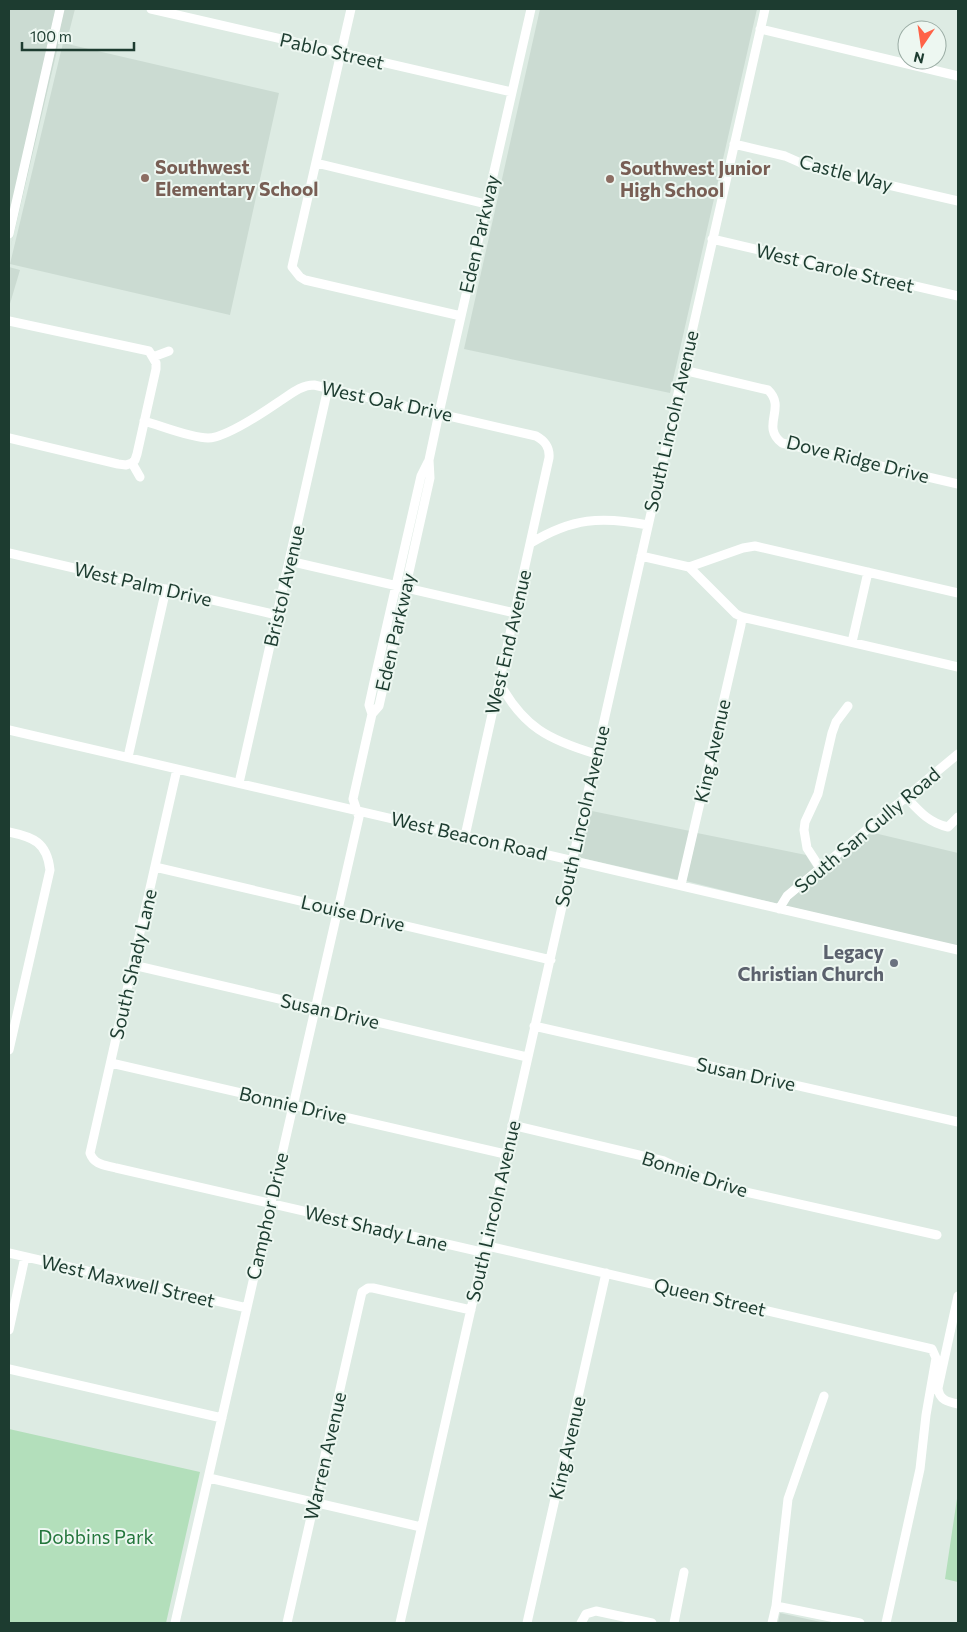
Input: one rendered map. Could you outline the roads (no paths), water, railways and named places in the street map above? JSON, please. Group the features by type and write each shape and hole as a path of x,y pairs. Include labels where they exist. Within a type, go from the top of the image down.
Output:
{"street":[{"path":"9,234 60,9"},
{"name":"Pablo Street","path":"151,9 512,92"},
{"path":"351,9 292,267 305,280 461,316"},
{"name":"Eden Parkway","path":"356,810 353,799 372,714 369,705 400,587 421,476 429,460 531,9"},
{"name":"South Lincoln Avenue","path":"400,1623 765,9"},
{"path":"760,29 958,76"},
{"name":"Castle Way","path":"734,144 785,156 810,167 958,201"},
{"path":"316,163 486,204"},
{"name":"West Carole Street","path":"712,239 958,296"},
{"path":"9,321 149,351 156,363 137,454 132,463 126,465 118,464 9,438"},
{"path":"154,357 169,351"},
{"name":"Dove Ridge Drive","path":"683,370 768,390 776,404 772,429 776,439 782,443 958,484"},
{"name":"West Oak Drive","path":"144,421 199,436 214,437 253,418 301,387 314,385 439,412 536,436 542,439 548,448"},
{"name":"Bristol Avenue","path":"240,783 328,388"},
{"name":"West End Avenue","path":"466,836 549,458 548,448"},
{"path":"132,463 140,477"},
{"path":"531,543 560,528 585,521 611,519 648,525"},
{"path":"689,567 743,548 755,546 958,593"},
{"name":"West Palm Drive","path":"9,553 277,615"},
{"path":"641,556 689,567 736,614 742,617 958,667"},
{"path":"289,561 515,613"},
{"path":"852,642 868,572"},
{"path":"128,757 166,589"},
{"name":"King Avenue","path":"681,885 742,617"},
{"path":"499,682 520,714 537,729 567,745 596,754"},
{"path":"820,868 807,848 804,830 805,822 818,794 836,722 848,706"},
{"name":"West Beacon Road","path":"9,730 958,950"},
{"name":"South San Gully Road","path":"779,909 787,896 958,754"},
{"name":"South Shady Lane","path":"92,1159 90,1154 177,769"},
{"path":"906,797 923,816 940,825 958,829"},
{"name":"Camphor Drive","path":"175,1623 359,817 356,810"},
{"path":"948,827 958,817"},
{"path":"9,832 28,836 42,846 47,856 50,870 9,1050"},
{"name":"Louise Drive","path":"155,867 551,960"},
{"name":"Susan Drive","path":"133,965 527,1057"},
{"name":"Susan Drive","path":"534,1026 958,1122"},
{"name":"Bonnie Drive","path":"111,1063 505,1154"},
{"name":"Bonnie Drive","path":"512,1125 664,1161 719,1186 937,1235"},
{"name":"West Shady Lane","path":"92,1159 97,1163 109,1166 477,1251 485,1248"},
{"name":"Queen Street","path":"485,1248 492,1247 928,1347 934,1352 936,1358 926,1415 924,1445 886,1623"},
{"name":"West Maxwell Street","path":"9,1254 247,1308"},
{"path":"9,1330 25,1257"},
{"name":"King Avenue","path":"527,1623 606,1273"},
{"name":"Warren Avenue","path":"287,1623 361,1294 365,1290 373,1288 470,1310"},
{"path":"958,1296 954,1340 938,1388 944,1400 958,1404"},
{"path":"9,1369 222,1418"},
{"path":"772,1623 776,1606 788,1499 824,1396"},
{"path":"209,1478 421,1527"},
{"path":"674,1623 684,1572"},
{"path":"776,1606 860,1623"},
{"path":"581,1623 586,1614 596,1611 652,1623"}],"place":[{"name":"Southwest Elementary School","path":"145,178"},
{"name":"Southwest Junior High School","path":"610,179"},
{"name":"Legacy Christian Church","path":"894,963"}],"park label":[{"name":"Dobbins Park","path":"96,1537"}]}
